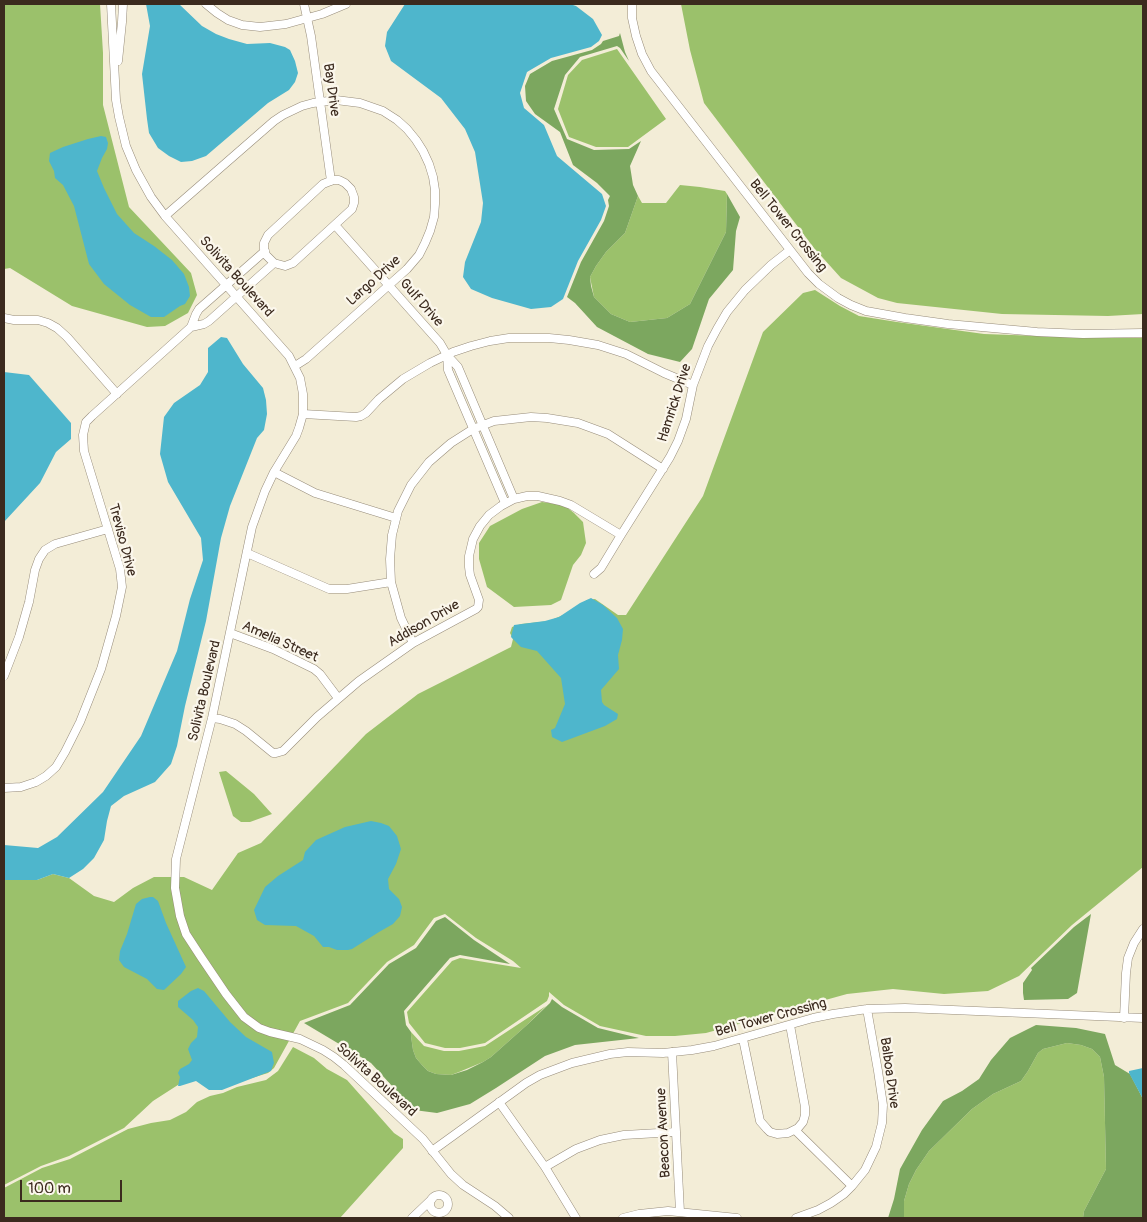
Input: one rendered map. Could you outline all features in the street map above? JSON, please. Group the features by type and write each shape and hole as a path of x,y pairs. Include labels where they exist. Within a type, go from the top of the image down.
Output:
{"street":[{"name":"Solivita Boulevard","path":"111,4 119,117 131,160 144,185 166,216 289,356 295,366 302,386 304,403 300,428 274,472 252,527 212,718 178,849 175,868 176,897 180,916 186,934 226,994 244,1017 259,1028 300,1039 334,1057 422,1139 451,1174 463,1185 495,1206 509,1218"},
{"name":"Solivita Boulevard","path":"116,83 123,4"},
{"path":"206,4 228,20 252,27 277,26 330,12 346,4"},
{"name":"Bay Drive","path":"304,4 311,36 330,180"},
{"name":"Bell Tower Crossing","path":"632,4 632,18 636,36 642,54 651,71 808,273 825,290 844,302 866,311 905,318 984,328 1037,332 1083,334 1143,333"},
{"name":"Largo Drive","path":"166,216 274,122 292,110 308,104 336,100 368,105 383,111 407,129 429,164 435,190 434,218 425,243 413,262 389,285 306,359 295,366"},
{"path":"330,180 339,180 351,189 354,197 352,209 294,263 285,266 274,263 265,251 264,243 268,235 330,180"},
{"name":"Gulf Drive","path":"335,224 440,343 447,355 458,367 514,499"},
{"name":"Hamrick Drive","path":"594,574 601,568 663,469 678,441 693,385 708,346 727,312 754,281 790,250"},
{"name":"Treviso Drive","path":"192,327 197,312 265,251"},
{"name":"Treviso Drive","path":"4,788 22,787 36,782 56,767 80,722 101,670 116,616 122,587 120,570 84,451 83,435 86,422 192,327 207,323 274,263"},
{"path":"4,318 38,320 57,328 117,394"},
{"path":"303,414 361,416 416,370 471,346 509,338 529,337 570,340 598,345 626,354 693,385"},
{"name":"Gulf Drive","path":"447,355 448,370 505,504"},
{"path":"413,644 400,618 393,595 390,547 396,518 406,494 422,469 443,449 473,429 494,421 531,417 547,418 578,423 608,434 663,469"},
{"path":"274,472 315,493 396,518"},
{"name":"Addison Drive","path":"212,718 236,724 270,751 276,753 283,751 338,698 382,664 478,607 479,600 469,567 471,546 476,532 484,520 495,510 514,499 538,496 560,501 571,505 621,535"},
{"path":"4,676 30,602 35,570 45,550 56,544 108,528"},
{"path":"247,553 334,590 391,582"},
{"name":"Amelia Street","path":"230,633 314,669 338,698"},
{"path":"1124,1018 1128,958 1134,943 1143,929"},
{"name":"Bell Tower Crossing","path":"432,1151 526,1083 540,1075 595,1057 628,1052 672,1052 714,1046 833,1014 867,1009 905,1008 1143,1018"},
{"name":"Balboa Drive","path":"796,1218 832,1203 852,1186 865,1170 879,1139 883,1114 881,1088 867,1009"},
{"path":"743,1038 760,1120 773,1133 784,1134 795,1130 805,1115 790,1025"},
{"name":"Beacon Avenue","path":"672,1052 680,1212"},
{"path":"499,1102 545,1167 576,1218"},
{"path":"795,1130 852,1186"},
{"path":"545,1167 576,1149 600,1140 624,1135 676,1132"},
{"path":"412,1218 434,1197"},
{"path":"623,1218 668,1211 737,1218"}],"green space":[{"path":"4,4 100,4 103,53 103,105 129,207 191,273 197,295 188,313 165,326 147,327 72,306 10,268 4,269"},
{"path":"681,4 1143,4 1143,314 1108,316 1002,314 897,303 878,298 841,278 814,248 704,103 690,50"},
{"path":"620,33 629,61 617,46 580,57 565,75 554,109 567,139 594,150 629,149 641,141 630,166 633,185 638,196 625,233 606,252 590,277 594,297 611,314 630,322 667,318 690,304 726,232 727,194 740,217 736,231 733,270 709,299 692,349 680,362 648,354 597,327 567,297 581,262 604,221 610,196 597,183 573,165 560,132 535,114 526,101 525,86 530,74 552,61 592,50 603,41 619,36"},
{"path":"617,49 666,119 628,147 596,147 569,137 558,109 568,75 582,60"},
{"path":"680,185 725,191 727,194 726,232 690,304 667,318 630,322 611,314 594,297 590,277 606,252 625,233 638,196 642,203 666,203"},
{"path":"815,290 859,316 897,322 984,334 1143,338 1143,867 1072,925 1019,976 988,991 944,994 893,989 847,994 706,1033 675,1036 646,1036 600,1026 564,1005 549,992 547,1001 485,1043 460,1048 445,1048 425,1043 409,1023 407,1012 452,961 460,958 521,968 476,938 445,914 434,918 414,945 387,962 348,1003 300,1021 274,1068 268,1073 226,1086 195,1074 153,1101 124,1128 69,1156 41,1166 4,1185 4,880 37,880 53,874 69,878 94,896 114,902 133,888 154,877 184,877 212,890 238,853 261,843 366,734 418,694 511,647 513,639 510,633 512,627 521,624 549,621 568,613 587,600 595,599 618,615 626,615 703,496 763,332 803,293"},
{"path":"542,502 564,505 574,513 583,522 586,543 581,555 573,565 561,600 551,605 514,607 487,587 479,559 479,543 490,526 522,509"},
{"path":"226,771 254,794 272,814 250,822 241,822 233,816 219,772"},
{"path":"1091,914 1077,993 1068,999 1024,1000 1023,983 1032,970 1031,968 1074,927"},
{"path":"445,917 474,940 510,964 460,955 450,958 404,1011 406,1025 411,1032 416,1058 428,1071 436,1074 451,1075 483,1062 528,1024 552,999 598,1028 639,1038 575,1045 545,1056 470,1104 437,1113 414,1110 371,1063 304,1023 350,1005 389,964 416,948 436,921"},
{"path":"546,1006 491,1057 451,1075 436,1074 428,1071 416,1058 413,1050 411,1032 424,1046 444,1051 459,1051 485,1046"},
{"path":"1036,1025 1076,1028 1105,1034 1115,1065 1130,1074 1143,1099 1143,1218 1083,1218 1084,1211 1106,1169 1104,1077 1100,1057 1092,1049 1067,1043 1043,1049 1038,1053 1021,1081 993,1094 972,1109 929,1151 909,1184 904,1201 904,1218 888,1218 900,1169 922,1130 943,1101 979,1079 991,1060 1010,1038"},
{"path":"1067,1043 1092,1049 1100,1057 1104,1077 1106,1169 1084,1211 1083,1218 904,1218 904,1201 909,1184 929,1151 972,1109 993,1094 1021,1081 1038,1053 1043,1049"},
{"path":"293,1047 314,1058 327,1069 347,1080 394,1133 403,1139 403,1148 340,1218 4,1218 4,1188 42,1168 70,1159 128,1129 170,1120 186,1112 197,1102 210,1096 266,1080 278,1071"}],"water":[{"path":"146,4 179,4 202,26 216,34 247,44 270,43 285,47 290,50 295,61 298,73 295,82 289,90 268,103 206,156 192,161 181,162 169,156 158,148 149,133 142,74 150,26"},
{"path":"405,4 570,4 576,6 593,19 602,35 599,41 591,47 551,58 527,72 520,93 524,108 544,125 557,156 602,194 606,206 601,220 578,261 563,299 551,307 531,309 492,298 471,289 463,277 465,262 481,222 483,203 475,152 465,129 441,98 391,61 385,46 387,32"},
{"path":"101,136 106,137 108,143 97,171 117,214 134,233 172,260 184,274 189,287 190,296 185,304 164,317 151,317 130,305 104,284 89,264 74,206 63,185 55,178 49,161 50,153 63,147"},
{"path":"221,337 227,338 243,364 263,388 267,414 264,430 257,438 230,506 221,538 206,621 177,746 171,764 155,782 124,796 111,806 104,840 94,858 83,869 69,878 53,874 37,880 4,880 4,845 38,848 57,837 103,792 141,736 177,651 190,599 203,560 201,538 168,482 160,454 164,417 174,403 200,385 208,372 208,348"},
{"path":"4,372 29,375 71,423 71,439 56,452 40,483 4,522"},
{"path":"591,598 603,605 617,618 623,629 618,655 619,669 601,690 602,702 618,714 617,719 605,726 562,742 552,737 551,730 555,728 565,704 561,678 537,651 521,647 511,637 514,625 559,617"},
{"path":"371,821 389,826 397,836 401,849 388,879 389,889 399,899 402,907 400,916 393,924 352,949 337,950 323,947 314,936 296,926 265,925 257,920 254,910 265,887 303,860 305,852 316,840 345,827"},
{"path":"150,897 158,901 186,967 164,990 157,989 147,979 124,967 119,960 120,951 136,904 142,899"},
{"path":"198,988 204,991 230,1022 246,1037 272,1052 274,1063 271,1071 222,1090 209,1090 196,1081 178,1086 180,1077 178,1073 180,1069 192,1060 188,1049 197,1037 198,1027 178,1007 178,1001"},
{"path":"1143,1068 1143,1099 1129,1071"}]}
